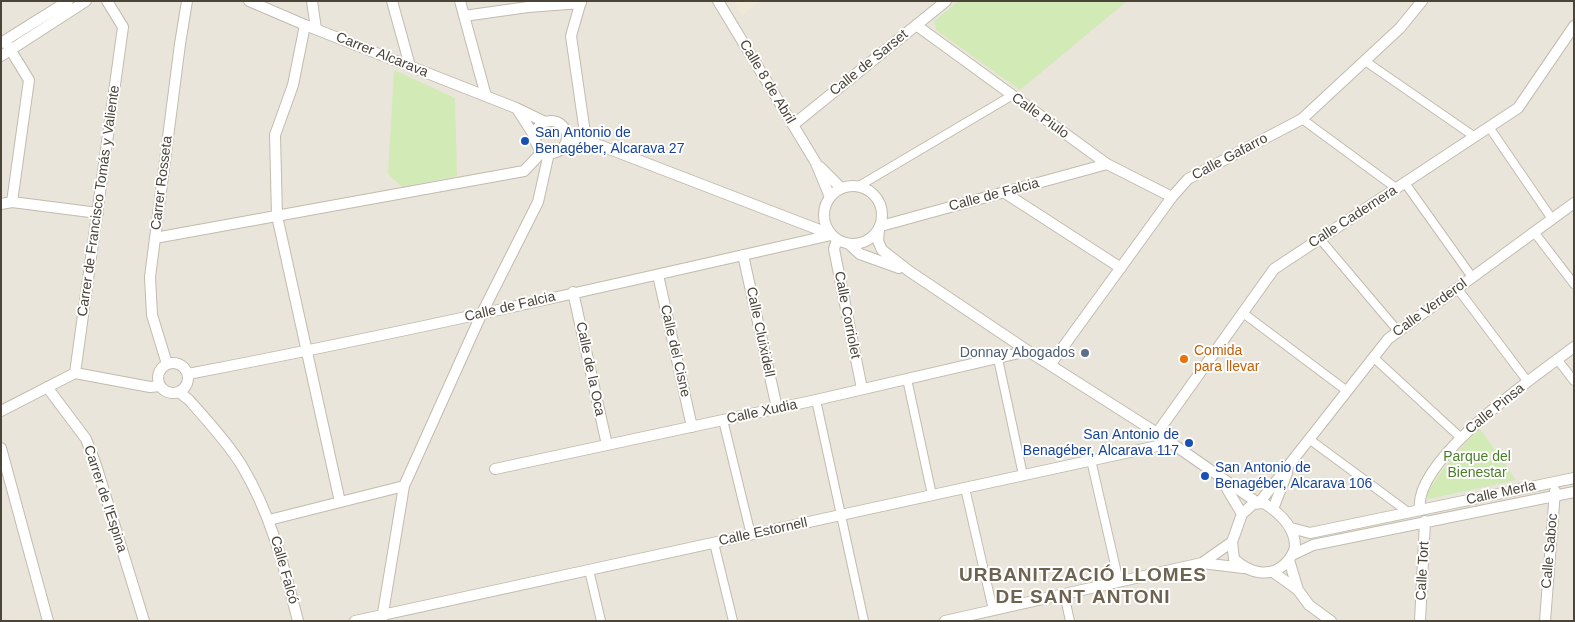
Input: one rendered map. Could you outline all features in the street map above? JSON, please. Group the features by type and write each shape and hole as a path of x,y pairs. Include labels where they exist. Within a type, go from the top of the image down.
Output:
{"street":[{"path":"12,202 29,80 11,50 3,42 68,1"},
{"path":"1,56 86,1"},
{"name":"Carrer de Francisco Tomás y Valiente","path":"75,372 123,27 107,1"},
{"name":"Carrer Rosseta","path":"167,364 152,316 150,277 178,54 187,1"},
{"name":"Carrer Alcarava","path":"249,1 516,108 545,122"},
{"path":"312,1 316,29"},
{"path":"392,1 410,66"},
{"path":"460,1 486,96"},
{"name":"Calle 8 de Abril","path":"718,1 816,163 830,197"},
{"name":"Calle de Sarset","path":"793,125 946,1"},
{"name":"Calle Gafarro","path":"1050,365 1172,197 1188,179 1302,119 1400,28 1422,1"},
{"path":"464,16 527,4 581,2 571,36 586,140"},
{"path":"305,25 293,85 275,135 277,216 340,502"},
{"name":"Calle Piulo","path":"916,25 1107,164 1172,197"},
{"name":"Calle Cadernera","path":"1156,433 1274,269 1518,108 1574,26"},
{"path":"1365,61 1474,137"},
{"path":"859,186 1012,96"},
{"path":"516,108 535,137"},
{"path":"1302,119 1400,186 1472,277"},
{"path":"545,122 558,122 565,128 568,137 565,146 554,153 546,152 536,144 535,137 537,129 545,122"},
{"path":"1488,127 1552,219"},
{"path":"568,137 586,140 801,222 849,244 860,254 909,271"},
{"path":"155,238 524,170 546,152"},
{"path":"382,618 404,486 481,315 538,202 546,152"},
{"name":"Calle 8 de Abril","path":"816,163 841,188"},
{"name":"Calle de Falcia","path":"880,228 1107,164"},
{"path":"833,237 826,228 824,214 830,197 841,188 850,186 859,186 868,190 876,196 881,204 883,214 878,241 882,250 909,271 1028,351 1218,474 1258,503"},
{"path":"1004,193 1121,268"},
{"path":"1,204 12,202 98,213"},
{"name":"Calle Verderol","path":"1258,503 1388,339 1574,203"},
{"path":"801,222 824,214"},
{"path":"849,244 866,242 874,237 880,228"},
{"path":"1534,232 1574,284"},
{"name":"Calle de Falcia","path":"188,374 306,352 481,315 573,292 833,237"},
{"name":"Calle Corriolet","path":"833,237 862,390"},
{"path":"1320,239 1398,331"},
{"name":"Calle Cluixidell","path":"743,255 777,408"},
{"name":"Calle del Cisne","path":"658,275 692,427"},
{"path":"1457,288 1528,382"},
{"name":"Calle de la Oca","path":"573,292 607,445"},
{"path":"1243,314 1347,391"},
{"name":"Calle Pinsa","path":"1418,510 1419,501 1429,476 1460,437 1574,347"},
{"name":"Calle Xudia","path":"495,469 862,390 1028,351"},
{"path":"1374,357 1460,437"},
{"path":"998,359 1023,475"},
{"path":"1557,359 1574,381"},
{"path":"1,411 75,372 143,386 160,386 169,393 179,392 186,387 188,374 186,370 180,364 167,364 163,366 158,374 160,386"},
{"path":"907,379 932,495"},
{"name":"Carrer de l'Espina","path":"47,387 86,439 96,465 144,621"},
{"path":"179,392 189,400 241,464 269,520 404,486"},
{"path":"816,400 864,621"},
{"path":"723,420 751,535"},
{"path":"1309,439 1418,510 1424,522"},
{"name":"Calle Estornell","path":"355,621 382,618 589,570 1171,443"},
{"path":"1,448 48,621"},
{"path":"1091,460 1119,582"},
{"name":"Calle Verderol","path":"1273,509 1291,462"},
{"path":"1218,474 1242,514"},
{"name":"Calle Merla","path":"1291,528 1310,533 1574,478"},
{"name":"Calle Saboc","path":"1545,621 1556,482"},
{"path":"965,488 993,610"},
{"name":"Calle Merla","path":"1290,558 1312,545 1574,492"},
{"path":"944,621 977,617 993,610 1202,563 1244,568 1260,574 1273,572 1282,567 1290,558 1295,546 1291,528 1273,509 1264,503 1249,506 1242,514 1232,542 1234,559 1244,568"},
{"name":"Calle Falcó","path":"269,520 282,558 298,621"},
{"name":"Calle Tort","path":"1420,621 1424,522"},
{"path":"1202,563 1232,542"},
{"path":"714,543 732,621"},
{"path":"1290,558 1298,590"},
{"path":"589,570 601,621"},
{"path":"1273,572 1298,590 1309,605 1332,621"},
{"path":"1064,594 1070,621"}],"shaded area":[{"path":"1,1 1574,1 1574,621 1,621"},
{"path":"734,1 760,1 742,16"}],"green space":[{"path":"959,1 1127,1 1020,90 936,30 934,21"},
{"path":"394,70 455,98 457,176 402,187 388,174"},
{"name":"Parque del Bienestar","path":"1480,429 1516,480 1429,499 1426,496 1431,486 1457,452"}],"place":[{"name":"San Antonio de Benagéber, Alcarava 27","path":"525,141"},
{"name":"Donnay Abogados","path":"1085,353"},
{"name":"Comida para llevar","path":"1184,359"},
{"name":"San Antonio de Benagéber, Alcarava 117","path":"1189,443"},
{"name":"San Antonio de Benagéber, Alcarava 106","path":"1205,476"}],"district":[{"name":"URBANITZACIÓ LLOMES DE SANT ANTONI","path":"1083,587"}]}
